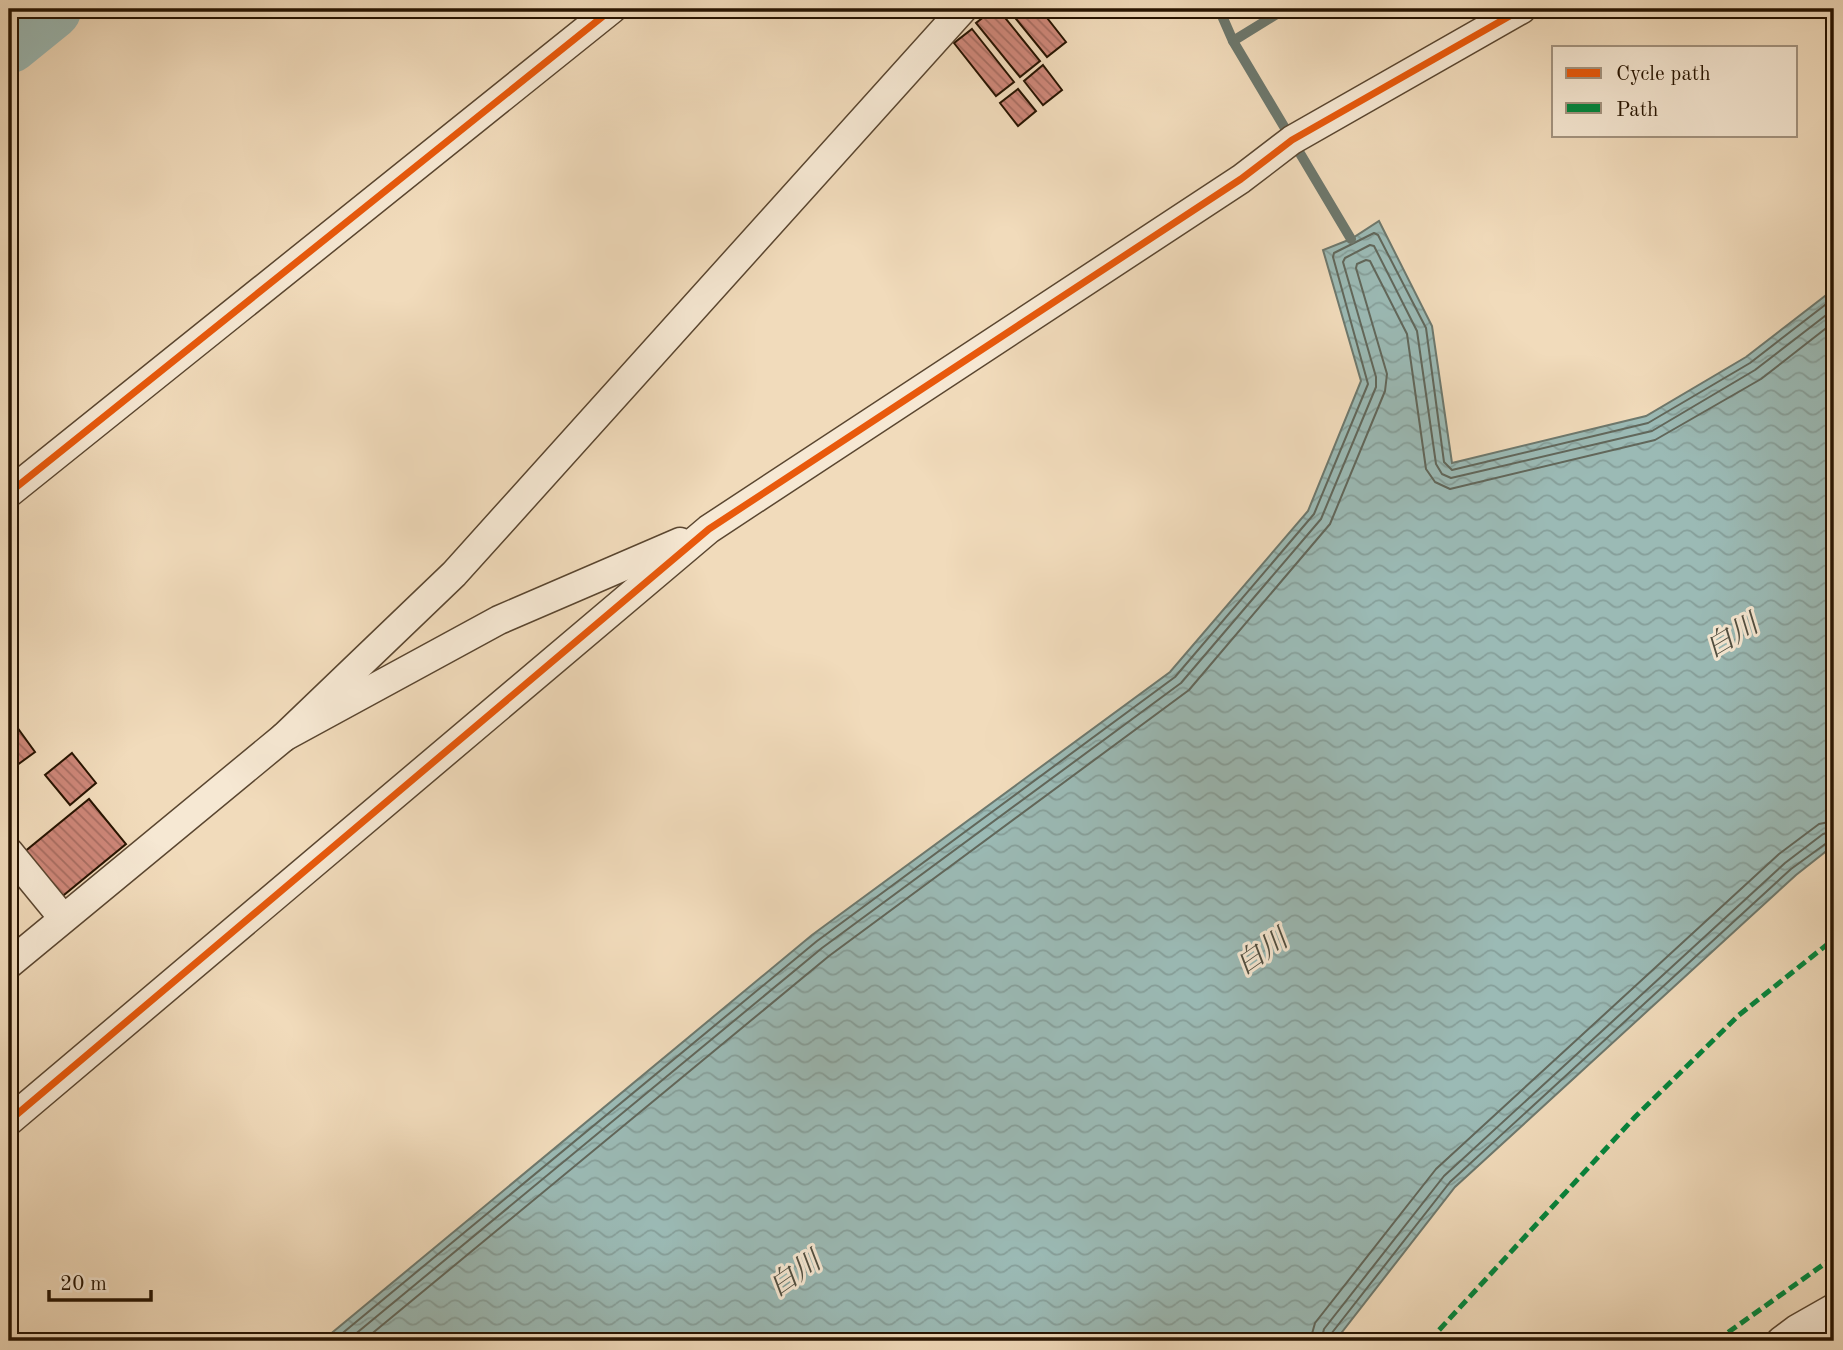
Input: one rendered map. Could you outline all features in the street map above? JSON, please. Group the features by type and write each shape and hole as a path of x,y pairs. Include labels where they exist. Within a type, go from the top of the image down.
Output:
{"street":[{"path":"9,493 612,9"},
{"path":"9,964 284,737 454,574 962,9"},
{"path":"9,1121 709,529 1241,180 1292,140 1521,9"},
{"path":"284,737 499,620 709,529"},
{"path":"9,852 63,918"},
{"path":"1781,1341 1834,1308"},
{"path":"1827,1341 1834,1338"}],"water":[{"name":"白川","path":"1379,221 1432,326 1452,463 1646,416 1746,357 1834,289 1834,845 1796,875 1455,1187 1335,1341 322,1341 812,935 1170,672 1308,511 1361,381 1323,250 1351,239"}],"building":[{"path":"994,9 998,9 1040,61 1020,77 976,23"},
{"path":"1008,9 1040,9 1066,42 1047,57"},
{"path":"972,29 1014,82 996,96 954,43"},
{"path":"1043,65 1062,90 1043,105 1024,81"},
{"path":"1018,89 1036,111 1018,126 1000,103"},
{"path":"9,716 35,752 9,771"},
{"path":"72,753 96,783 70,805 45,775"},
{"path":"89,799 126,844 59,899 23,853"}],"waterway":[{"path":"9,43 51,9"},
{"path":"1219,9 1233,41"},
{"path":"1285,9 1233,41 1351,239"}],"marked path":[{"path":"1429,1341 1635,1117 1739,1015 1834,939"},
{"path":"1716,1341 1834,1257"}],"cycle path":[{"path":"9,493 612,9"},
{"path":"9,1121 709,529 1241,179 1292,140 1522,9"}]}
